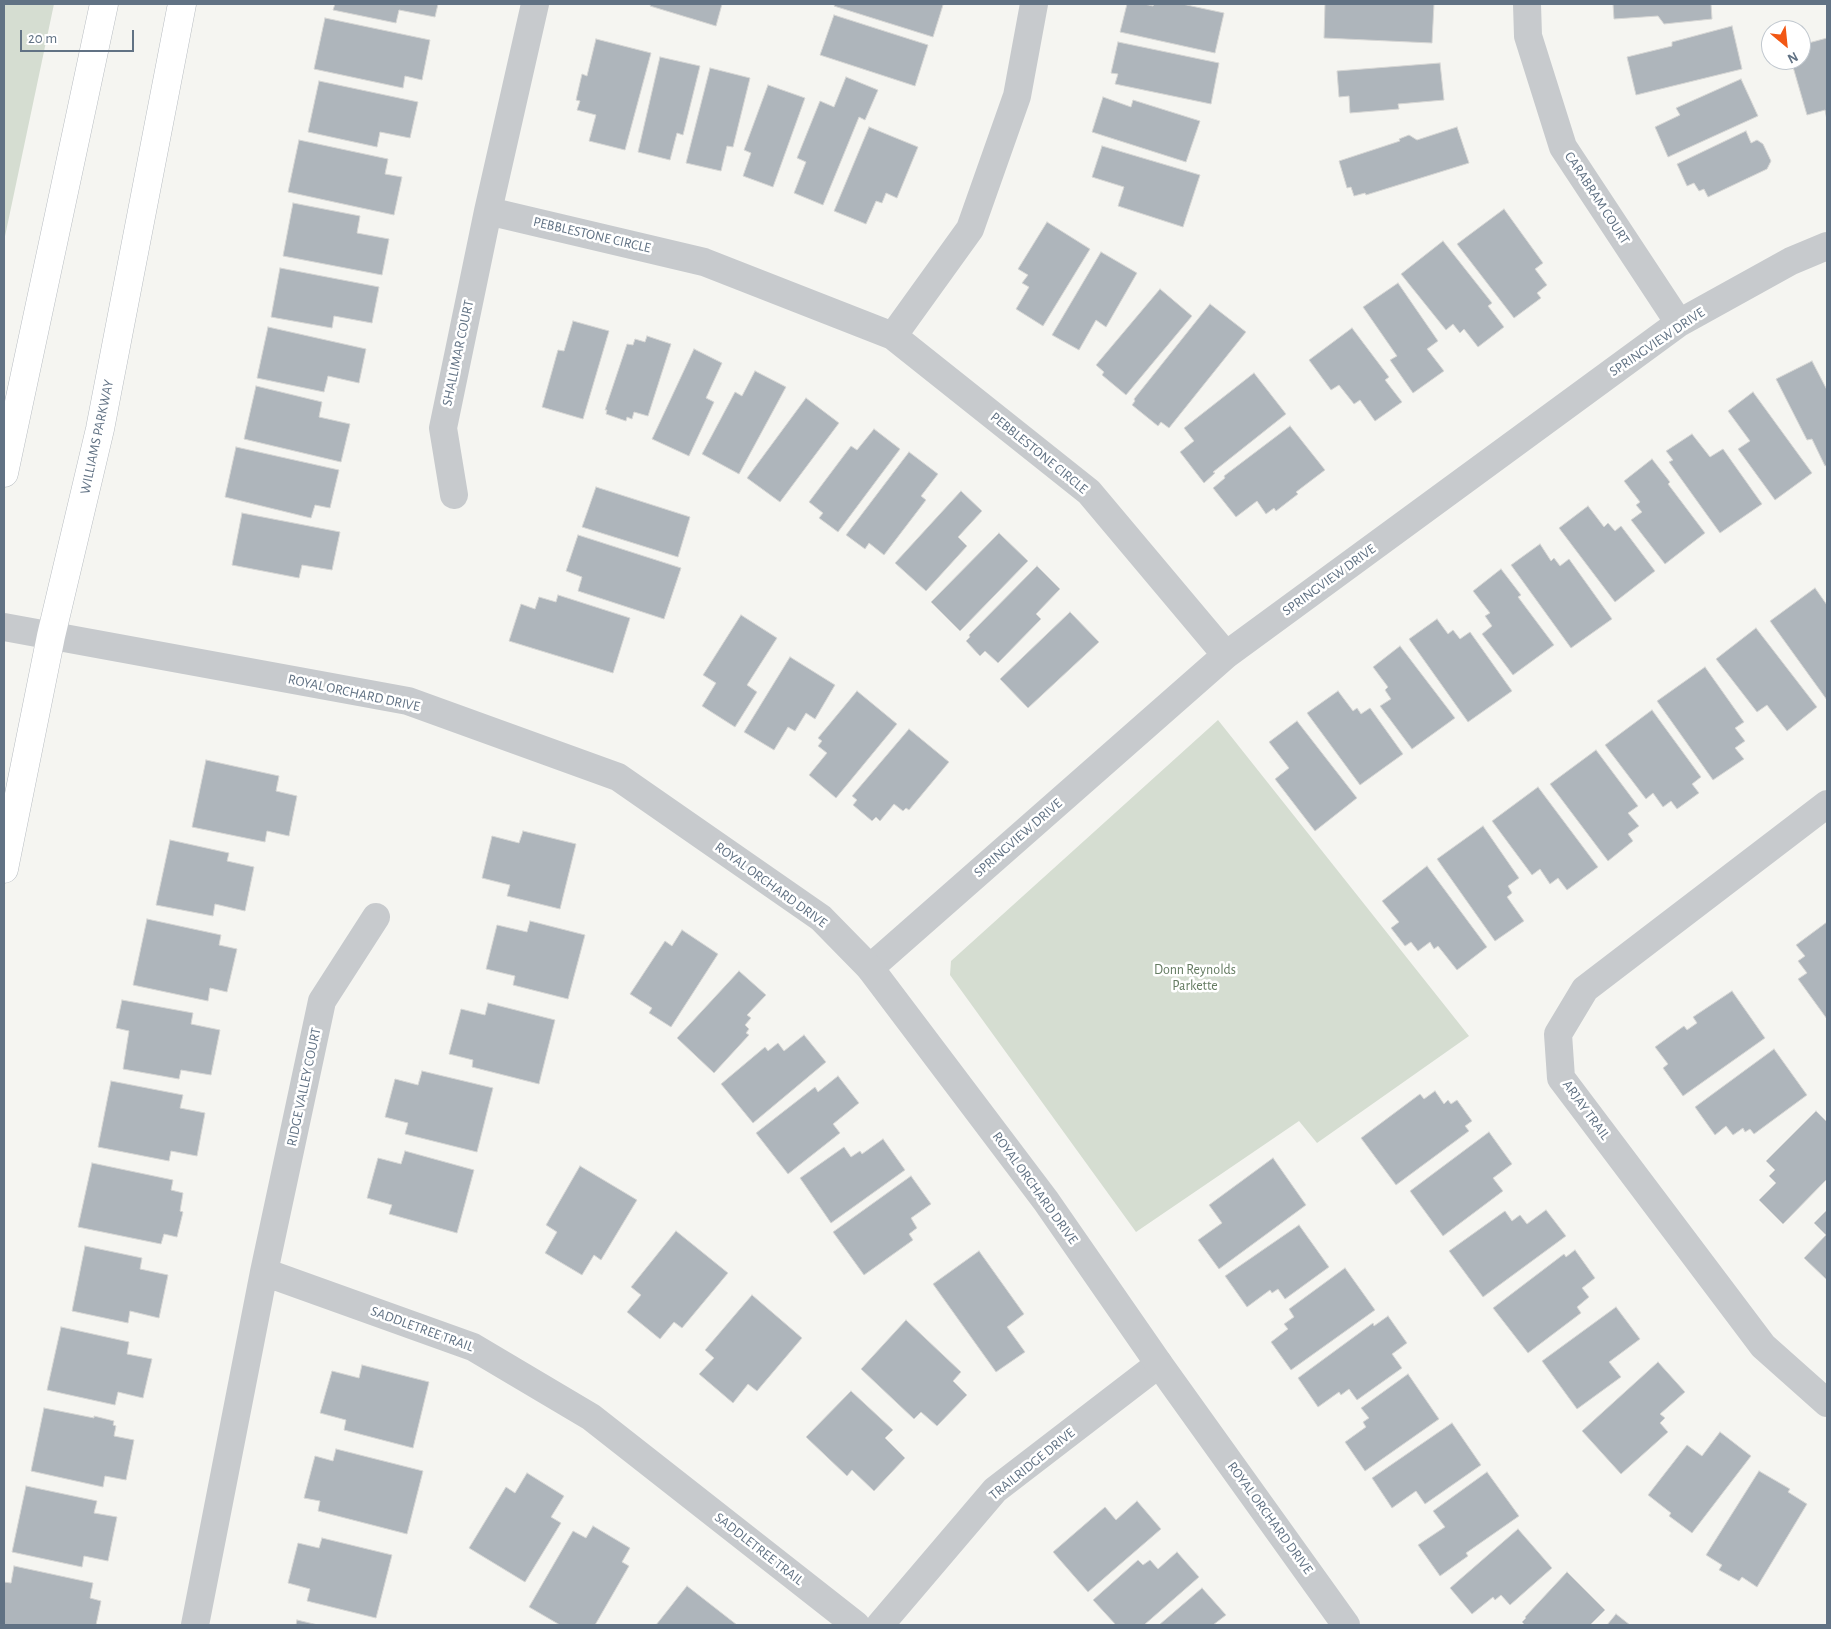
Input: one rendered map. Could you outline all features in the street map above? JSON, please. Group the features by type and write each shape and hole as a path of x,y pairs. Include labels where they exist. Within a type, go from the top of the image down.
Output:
{"main road":[{"path":"4,473 104,4"},
{"name":"WILLIAMS PARKWAY","path":"4,869 51,636 100,429 182,4"}],"street":[{"path":"488,211 535,4"},
{"path":"893,336 970,229 1017,96 1034,4"},
{"name":"CARABRAM COURT","path":"1527,4 1528,36 1563,147 1679,323"},
{"name":"PEBBLESTONE CIRCLE","path":"488,211 704,262 893,336 1089,492 1226,655"},
{"name":"SHALLIMAR COURT","path":"454,495 442,428 488,211"},
{"name":"SPRINGVIEW DRIVE","path":"870,968 1226,655 1679,323 1791,260 1827,246"},
{"name":"ROYAL ORCHARD DRIVE","path":"4,627 408,701 618,777 821,918 870,968 1046,1201 1159,1364 1346,1625"},
{"name":"ARJAY TRAIL","path":"1827,804 1585,989 1558,1034 1561,1078 1763,1346 1827,1403"},
{"name":"RIDGE VALLEY COURT","path":"264,1272 322,1000 376,917"},
{"path":"195,1625 264,1272"},
{"name":"SADDLETREE TRAIL","path":"264,1272 473,1347 591,1417 856,1625"},
{"name":"TRAILRIDGE DRIVE","path":"880,1625 995,1490 1159,1364"}],"green space":[{"path":"4,4 54,4 4,241"},
{"name":"Donn Reynolds Parkette","path":"1218,720 1469,1036 1317,1143 1299,1121 1136,1232 950,975 951,961"}],"building":[{"path":"335,4 438,4 435,17 399,10 396,23 333,10"},
{"path":"651,4 722,4 716,26 650,6"},
{"path":"835,4 943,5 933,37 834,6"},
{"path":"1127,4 1153,6 1154,4 1182,4 1224,13 1215,53 1120,32"},
{"path":"1325,4 1434,4 1432,43 1324,38"},
{"path":"1613,4 1711,4 1712,19 1664,24 1658,16 1614,19"},
{"path":"834,15 928,45 915,86 820,55"},
{"path":"325,18 430,40 422,80 405,76 403,88 314,69"},
{"path":"1732,26 1742,69 1636,95 1627,57 1672,46 1672,42"},
{"path":"1827,38 1827,120 1825,110 1807,115 1794,70 1811,70 1811,42"},
{"path":"596,39 651,53 625,150 589,141 596,115 577,110 580,101 576,100 582,74 587,76"},
{"path":"1118,42 1219,63 1211,104 1115,84 1118,74 1111,73"},
{"path":"660,57 700,66 683,135 677,133 670,160 638,152"},
{"path":"1440,63 1444,100 1398,104 1399,109 1350,113 1349,96 1339,97 1337,71"},
{"path":"710,68 750,78 733,147 727,146 721,171 686,163"},
{"path":"846,77 878,90 865,120 859,117 823,205 794,193 806,162 797,158 820,101 834,107"},
{"path":"1741,79 1758,116 1668,157 1655,127 1680,115 1676,108"},
{"path":"319,81 418,102 410,138 380,132 377,147 308,132"},
{"path":"768,85 805,98 773,187 743,176 751,153 744,150"},
{"path":"1103,97 1131,107 1133,100 1200,121 1186,162 1092,132"},
{"path":"869,127 918,147 897,198 886,193 882,203 876,201 866,224 834,211"},
{"path":"1457,127 1469,163 1366,195 1365,193 1354,196 1351,187 1347,188 1339,161 1400,141 1399,139 1409,135 1417,140"},
{"path":"1746,131 1751,143 1757,140 1763,144 1771,161 1767,169 1708,197 1704,189 1699,191 1694,183 1687,186 1677,164"},
{"path":"299,140 388,159 385,174 402,177 394,215 288,192"},
{"path":"1102,146 1200,175 1183,227 1118,206 1124,187 1092,177"},
{"path":"293,203 360,216 357,233 389,239 382,275 283,256"},
{"path":"1504,209 1543,263 1535,269 1547,285 1537,293 1541,298 1514,318 1457,244"},
{"path":"1047,222 1090,249 1043,326 1016,309 1029,287 1022,283 1028,275 1018,269"},
{"path":"1443,241 1492,303 1488,306 1504,327 1478,347 1464,329 1460,333 1453,324 1446,330 1401,274"},
{"path":"1101,252 1137,273 1106,327 1096,320 1079,350 1052,335"},
{"path":"280,268 379,287 372,323 334,316 332,328 271,317"},
{"path":"1398,283 1438,341 1427,349 1444,371 1413,393 1390,360 1397,356 1363,307"},
{"path":"1160,289 1192,316 1126,395 1102,375 1104,372 1096,365"},
{"path":"1210,304 1246,332 1169,428 1161,422 1158,426 1132,405 1135,401 1134,399"},
{"path":"573,321 609,331 583,419 542,407 558,350 564,351"},
{"path":"268,327 366,349 359,383 328,376 324,392 257,378"},
{"path":"1352,328 1389,377 1385,380 1402,402 1375,421 1360,400 1354,404 1339,385 1331,390 1309,360"},
{"path":"647,336 671,344 648,416 634,412 632,419 627,417 626,421 606,414 607,410 605,410 627,344 633,345 635,339 645,342"},
{"path":"694,349 722,363 706,398 714,402 689,456 652,439"},
{"path":"1812,361 1827,390 1827,465 1825,466 1812,439 1807,440 1776,379"},
{"path":"755,371 786,387 739,474 702,454 735,392 742,396"},
{"path":"1254,373 1286,414 1213,472 1215,473 1204,483 1180,452 1194,441 1184,428"},
{"path":"256,386 322,402 319,417 350,424 341,462 244,439"},
{"path":"1753,392 1812,473 1775,500 1738,449 1750,441 1728,411"},
{"path":"806,398 839,423 780,502 747,478"},
{"path":"1290,426 1325,470 1296,492 1298,494 1276,511 1274,508 1266,514 1257,501 1236,517 1213,488 1225,478 1224,476"},
{"path":"874,429 900,449 838,532 819,518 823,513 809,502 851,446 857,450"},
{"path":"1692,434 1710,457 1723,449 1762,504 1720,533 1669,462 1673,460 1666,451"},
{"path":"236,447 339,470 330,508 315,505 311,518 225,497"},
{"path":"909,452 938,474 921,496 926,500 884,555 869,543 865,549 846,535"},
{"path":"1652,459 1670,482 1668,484 1705,533 1665,564 1631,520 1642,512 1636,505 1640,502 1624,481"},
{"path":"596,487 690,517 678,557 582,527"},
{"path":"961,491 982,511 958,537 967,546 926,591 895,563"},
{"path":"1588,506 1604,527 1608,523 1615,531 1621,526 1655,571 1615,602 1559,528"},
{"path":"242,513 340,532 332,570 302,565 299,578 232,565"},
{"path":"999,533 1028,561 960,631 931,602"},
{"path":"578,535 681,568 664,619 578,591 582,577 566,571"},
{"path":"1540,544 1551,561 1554,558 1560,566 1569,559 1612,619 1571,648 1511,565"},
{"path":"1037,566 1060,589 1036,614 1041,619 998,663 985,651 980,656 966,641 970,637 969,635"},
{"path":"1501,569 1521,595 1518,597 1554,645 1513,675 1482,634 1492,626 1485,616 1490,613 1473,591"},
{"path":"1815,588 1827,605 1827,700 1770,621"},
{"path":"558,595 630,618 613,673 509,641 521,604 535,609 539,597 556,602"},
{"path":"1070,612 1099,642 1028,708 1000,679"},
{"path":"741,615 777,638 747,685 757,692 735,727 702,706 716,683 703,675"},
{"path":"1437,619 1448,634 1453,630 1460,639 1470,632 1512,691 1468,722 1409,639"},
{"path":"1756,628 1817,707 1787,731 1767,705 1757,712 1716,659"},
{"path":"1400,646 1455,718 1412,749 1380,706 1391,699 1385,690 1388,687 1373,667"},
{"path":"790,657 835,685 815,719 806,713 795,731 788,727 774,750 744,732"},
{"path":"1705,667 1744,722 1735,728 1745,741 1735,748 1744,759 1713,780 1657,701"},
{"path":"857,691 897,724 836,798 809,775 827,753 818,746 822,741 818,738"},
{"path":"1338,691 1353,711 1357,708 1361,714 1370,708 1403,754 1360,785 1307,713"},
{"path":"1652,710 1701,777 1692,784 1699,793 1677,809 1671,801 1663,807 1653,793 1646,799 1605,745"},
{"path":"1297,721 1357,798 1315,831 1275,779 1289,768 1269,742"},
{"path":"909,729 949,762 909,810 906,808 903,811 894,804 880,821 876,817 872,821 853,805 857,800 852,796"},
{"path":"1596,750 1638,806 1628,813 1639,826 1628,834 1633,841 1608,861 1550,784"},
{"path":"206,760 279,776 276,791 297,796 289,836 267,831 265,842 192,827"},
{"path":"1538,787 1598,867 1567,890 1558,878 1550,884 1540,869 1532,875 1492,821"},
{"path":"1483,826 1519,878 1508,886 1512,893 1507,897 1524,921 1495,941 1437,859"},
{"path":"523,831 576,844 560,909 507,896 510,885 482,878 492,836 519,843"},
{"path":"170,840 229,853 227,861 254,867 245,911 215,904 213,916 156,905"},
{"path":"1427,866 1487,947 1457,970 1438,946 1434,949 1430,942 1418,951 1411,942 1405,946 1391,928 1399,922 1382,901"},
{"path":"147,919 221,935 219,945 237,949 227,992 210,988 208,1001 133,985"},
{"path":"530,921 585,935 568,999 513,985 515,976 486,969 497,925 527,932"},
{"path":"1827,922 1827,1019 1798,979 1807,973 1798,961 1805,956 1796,945"},
{"path":"682,930 718,954 671,1027 649,1013 652,1008 630,994 665,941 672,946"},
{"path":"739,971 766,995 747,1015 751,1018 745,1025 749,1029 746,1033 749,1035 714,1073 677,1038"},
{"path":"1732,991 1765,1038 1683,1096 1663,1068 1668,1064 1655,1047 1684,1026 1687,1030 1697,1023 1693,1017"},
{"path":"122,1000 193,1013 191,1024 220,1030 211,1075 181,1070 179,1079 123,1069 129,1031 116,1028"},
{"path":"488,1003 555,1020 539,1084 472,1067 473,1060 449,1054 461,1009 485,1015"},
{"path":"804,1035 826,1062 753,1123 721,1084 765,1047 768,1051 778,1043 784,1051"},
{"path":"1774,1049 1807,1095 1754,1134 1750,1129 1745,1132 1743,1128 1733,1135 1726,1126 1715,1135 1695,1107"},
{"path":"422,1071 493,1088 477,1152 405,1134 408,1123 385,1117 395,1079 418,1085"},
{"path":"838,1076 859,1103 833,1124 840,1133 788,1174 756,1133 815,1087 818,1092"},
{"path":"111,1081 183,1095 180,1108 205,1113 197,1156 171,1151 169,1161 98,1147"},
{"path":"1435,1091 1444,1104 1448,1100 1451,1104 1457,1100 1472,1121 1465,1126 1469,1131 1396,1185 1361,1138 1420,1094 1424,1099"},
{"path":"1816,1111 1827,1122 1827,1179 1783,1224 1759,1200 1776,1183 1769,1176 1775,1170 1766,1161"},
{"path":"1489,1132 1512,1164 1493,1178 1503,1191 1443,1236 1410,1191"},
{"path":"883,1139 905,1170 831,1223 800,1178 844,1147 851,1157 860,1151 862,1154"},
{"path":"405,1151 474,1170 457,1233 389,1214 392,1205 367,1198 378,1158 401,1164"},
{"path":"1273,1158 1306,1205 1219,1269 1198,1240 1222,1223 1209,1205"},
{"path":"92,1163 173,1180 171,1190 183,1193 180,1211 183,1212 177,1237 164,1234 161,1244 78,1227"},
{"path":"580,1166 637,1200 601,1260 594,1255 582,1275 545,1253 557,1232 546,1225"},
{"path":"911,1176 931,1204 911,1218 917,1228 909,1234 913,1240 864,1275 833,1232"},
{"path":"1546,1210 1566,1236 1483,1297 1449,1251 1505,1211 1512,1221 1520,1215 1527,1224"},
{"path":"1827,1210 1827,1280 1804,1258 1826,1235 1814,1223"},
{"path":"1299,1225 1329,1267 1285,1299 1278,1289 1272,1293 1270,1290 1247,1307 1225,1276"},
{"path":"676,1231 728,1273 682,1328 674,1322 660,1339 627,1312 641,1295 631,1287"},
{"path":"85,1246 142,1258 140,1269 168,1275 159,1318 130,1311 128,1323 72,1311"},
{"path":"1575,1250 1595,1278 1582,1288 1589,1297 1577,1307 1581,1313 1528,1353 1493,1308 1564,1254 1566,1257"},
{"path":"979,1251 1024,1314 1007,1327 1025,1352 996,1372 933,1284"},
{"path":"1345,1268 1375,1310 1291,1370 1271,1342 1288,1329 1284,1324 1294,1317 1289,1309"},
{"path":"752,1295 802,1338 757,1391 748,1384 733,1403 699,1374 714,1358 705,1350"},
{"path":"1616,1307 1640,1339 1609,1362 1621,1377 1577,1409 1542,1361"},
{"path":"1388,1316 1407,1343 1392,1354 1402,1368 1357,1400 1349,1389 1341,1395 1339,1392 1318,1407 1298,1378 1373,1323 1374,1326"},
{"path":"906,1320 961,1372 953,1381 967,1395 937,1426 921,1412 914,1419 861,1369"},
{"path":"61,1327 129,1342 127,1354 152,1359 143,1398 118,1392 115,1405 47,1390"},
{"path":"1658,1362 1685,1392 1660,1414 1665,1418 1660,1423 1668,1432 1621,1474 1582,1431"},
{"path":"362,1365 429,1382 413,1448 344,1430 346,1420 320,1413 332,1371 359,1378"},
{"path":"1408,1374 1439,1419 1365,1471 1345,1442 1366,1427 1363,1422 1369,1418 1361,1408"},
{"path":"851,1391 893,1430 885,1438 905,1458 874,1491 852,1470 847,1476 806,1437"},
{"path":"44,1408 114,1421 113,1425 116,1426 114,1436 134,1440 126,1480 105,1476 103,1487 31,1471"},
{"path":"1452,1423 1481,1465 1425,1504 1416,1491 1392,1508 1372,1478"},
{"path":"1720,1432 1751,1456 1692,1533 1669,1516 1671,1513 1648,1495 1687,1445 1702,1456"},
{"path":"336,1449 423,1471 407,1534 318,1511 320,1501 304,1498 315,1456 333,1461"},
{"path":"1759,1471 1790,1489 1788,1492 1807,1504 1757,1587 1742,1577 1739,1581 1719,1570 1722,1565 1706,1555"},
{"path":"1487,1472 1519,1516 1466,1553 1468,1556 1440,1576 1418,1545 1445,1527 1433,1511"},
{"path":"527,1473 564,1496 551,1517 561,1523 525,1582 469,1548 506,1487 515,1493"},
{"path":"26,1486 97,1501 94,1513 117,1517 108,1561 84,1556 82,1567 12,1552"},
{"path":"1137,1501 1161,1529 1088,1592 1053,1552 1105,1507 1116,1520"},
{"path":"593,1526 630,1548 622,1562 629,1566 595,1625 560,1625 529,1607 573,1531 586,1538"},
{"path":"1518,1529 1552,1568 1510,1605 1501,1595 1495,1600 1493,1597 1472,1614 1450,1588"},
{"path":"322,1538 392,1555 376,1618 307,1601 310,1589 288,1583 298,1543 319,1548"},
{"path":"1177,1552 1199,1577 1144,1625 1116,1625 1093,1600 1138,1560 1143,1565 1150,1560 1158,1569"},
{"path":"14,1566 93,1583 90,1598 101,1601 96,1625 4,1625 4,1582 11,1583"},
{"path":"1567,1572 1605,1610 1590,1625 1525,1625 1522,1622 1525,1617"},
{"path":"687,1586 737,1625 656,1625"},
{"path":"1202,1588 1226,1615 1213,1625 1159,1625"},
{"path":"1616,1614 1630,1625 1607,1625"},
{"path":"297,1620 318,1625 296,1625"}]}
